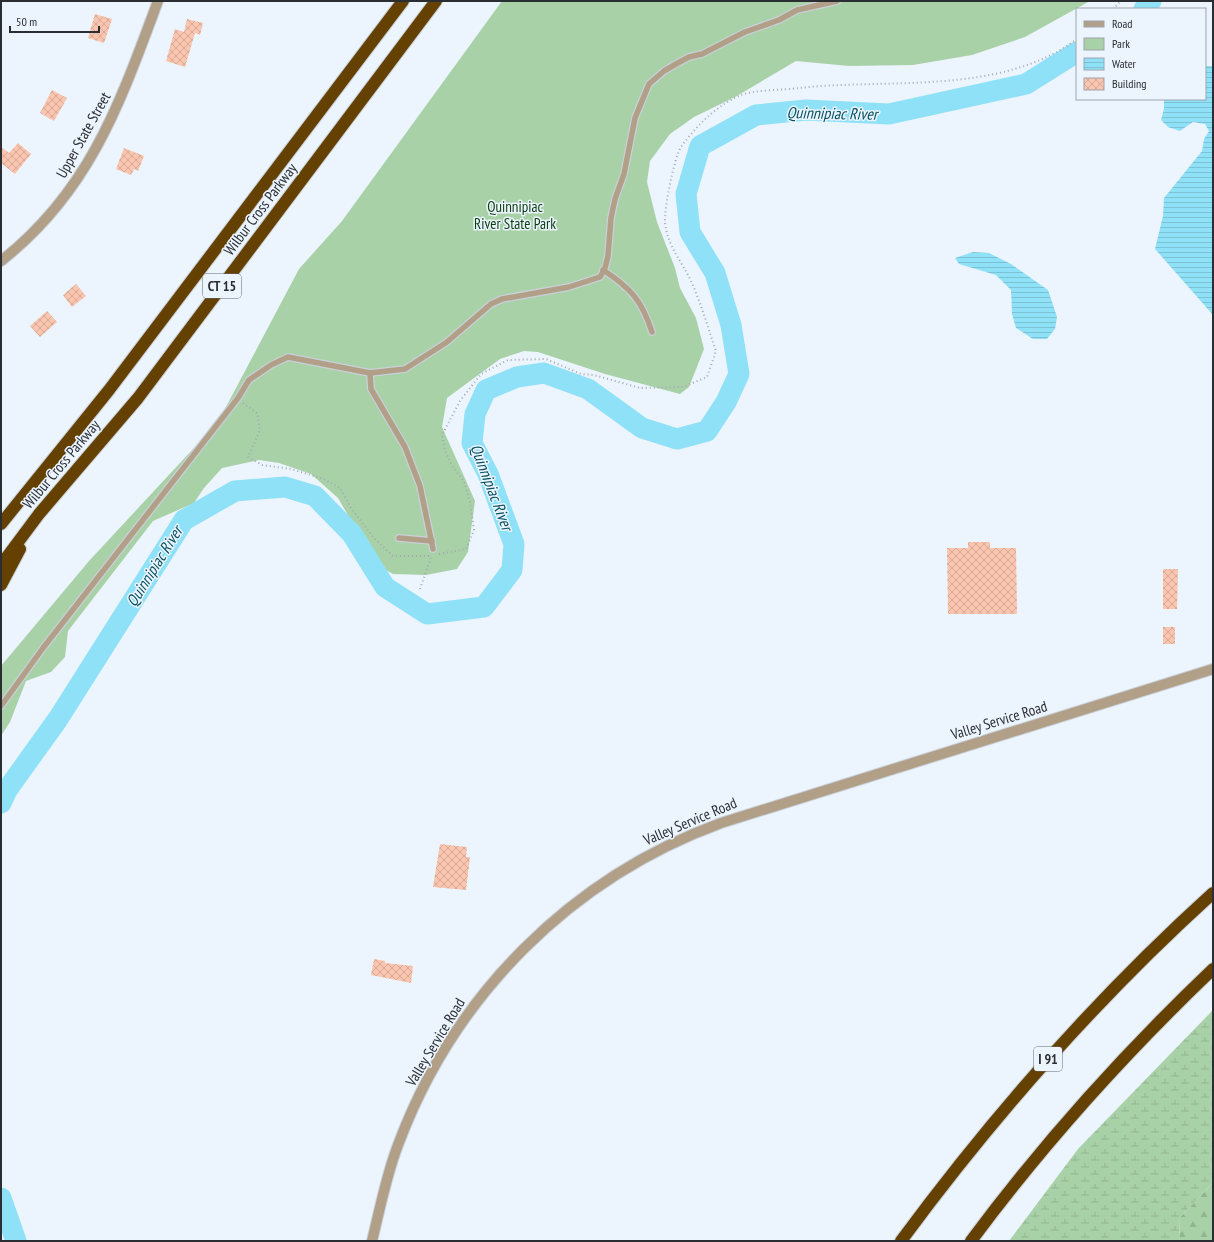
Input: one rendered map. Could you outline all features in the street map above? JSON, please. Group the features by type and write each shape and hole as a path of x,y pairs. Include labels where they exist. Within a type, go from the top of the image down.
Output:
{"highway":[{"name":"Wilbur Cross Parkway","path":"1,524 109,390 403,1"},
{"name":"Wilbur Cross Parkway","path":"1,565 39,514 138,398 436,1"},
{"path":"1,585 39,514"},
{"name":"I 91","path":"901,1241 966,1157 1037,1072 1129,973 1213,893"},
{"path":"971,1241 1021,1177 1082,1106 1150,1032 1213,970"}],"street":[{"name":"Upper State Street","path":"1,261 24,242 51,214 73,186 110,124 127,86 158,1"},
{"name":"Valley Service Road","path":"372,1241 387,1177 405,1127 428,1080 459,1027 495,979 526,945 560,914 607,880 663,847 721,823 1213,669"}],"lane":[{"path":"1,706 43,648 238,398 249,380 271,365 288,357 370,373 406,368 447,342 491,304 502,299 582,283 600,277 608,256 611,218 615,199 624,174 629,141 639,102 649,84 664,71 676,64 689,57 702,54 745,32 779,20 797,10 837,1"},
{"path":"603,270 624,283 638,299 648,318 652,332"},
{"path":"370,373 371,389 411,460 424,503 433,549"},
{"path":"399,538 432,541"}],"path":[{"path":"438,555 466,550 474,530 470,502 464,481 452,466 447,456 442,435 460,401 481,374 508,360 546,359 581,374 594,375 640,388 683,387 707,377 716,351 691,281 670,246 665,222 666,199 680,148 713,111 742,94 828,85 928,81 981,77 1020,68 1064,49 1076,40"},
{"path":"238,398 257,413 260,430 248,457 262,465 291,469 324,479 340,488 351,508 373,537 393,556 431,556"},
{"path":"420,589 433,549"}],"green space":[{"name":"Quinnipiac River State Park","path":"502,1 1090,1 1025,37 972,55 913,65 849,66 796,61 735,97 694,117 670,134 650,161 647,182 657,222 675,268 680,288 696,318 704,349 689,387 680,394 605,374 538,352 524,351 500,359 447,398 442,427 475,501 468,552 457,569 426,575 393,574 377,565 338,498 311,474 279,463 259,460 222,468 204,488 194,503 153,521 68,631 65,657 51,672 26,681 10,722 1,736 1,666 89,561 218,422 299,269 342,221"},
{"path":"1213,1010 1213,1183 1180,1217 1179,1241 1009,1241 1078,1149"},
{"path":"1213,1183 1213,1241 1179,1241 1180,1217"}],"water":[{"path":"1206,66 1213,66 1213,315 1155,249 1163,216 1164,198 1202,151 1204,139 1209,131 1205,124 1193,122 1180,131 1168,127 1161,120 1164,109 1164,100 1206,100"},
{"path":"973,252 989,253 1011,264 1048,290 1057,317 1055,329 1047,339 1033,339 1016,328 1012,314 1011,290 996,275 959,264 955,258"}],"building":[{"path":"95,14 112,19 104,43 88,38"},
{"path":"187,19 203,23 200,35 195,33 185,67 166,61 175,29 184,32"},
{"path":"52,90 67,98 54,121 40,113"},
{"path":"18,143 31,154 15,174 1,163 1,147 9,153"},
{"path":"124,148 144,156 138,171 134,169 131,175 116,169"},
{"path":"76,284 86,296 72,307 63,295"},
{"path":"47,311 57,322 40,337 30,326"},
{"path":"968,542 990,542 990,548 1016,548 1017,614 948,614 947,548 968,548"},
{"path":"1163,569 1178,569 1177,609 1163,609"},
{"path":"1163,627 1175,627 1175,644 1163,644"},
{"path":"440,844 467,847 466,857 470,857 466,890 433,887"},
{"path":"374,959 385,961 385,963 413,966 411,983 371,975"}],"waterway":[{"name":"Quinnipiac River","path":"1145,8 1151,1"},
{"name":"Quinnipiac River","path":"1,803 7,790 58,719 184,520 235,491 285,487 315,496 352,534 385,587 427,614 484,607 512,570 514,544 488,474 472,443 475,414 486,390 517,377 544,373 588,389 642,428 677,439 707,431 726,402 739,374 731,325 715,273 690,232 686,194 700,146 756,115 806,110 889,114 1026,84 1076,53"},
{"name":"Quinnipiac River","path":"1,1198 16,1241"}]}
